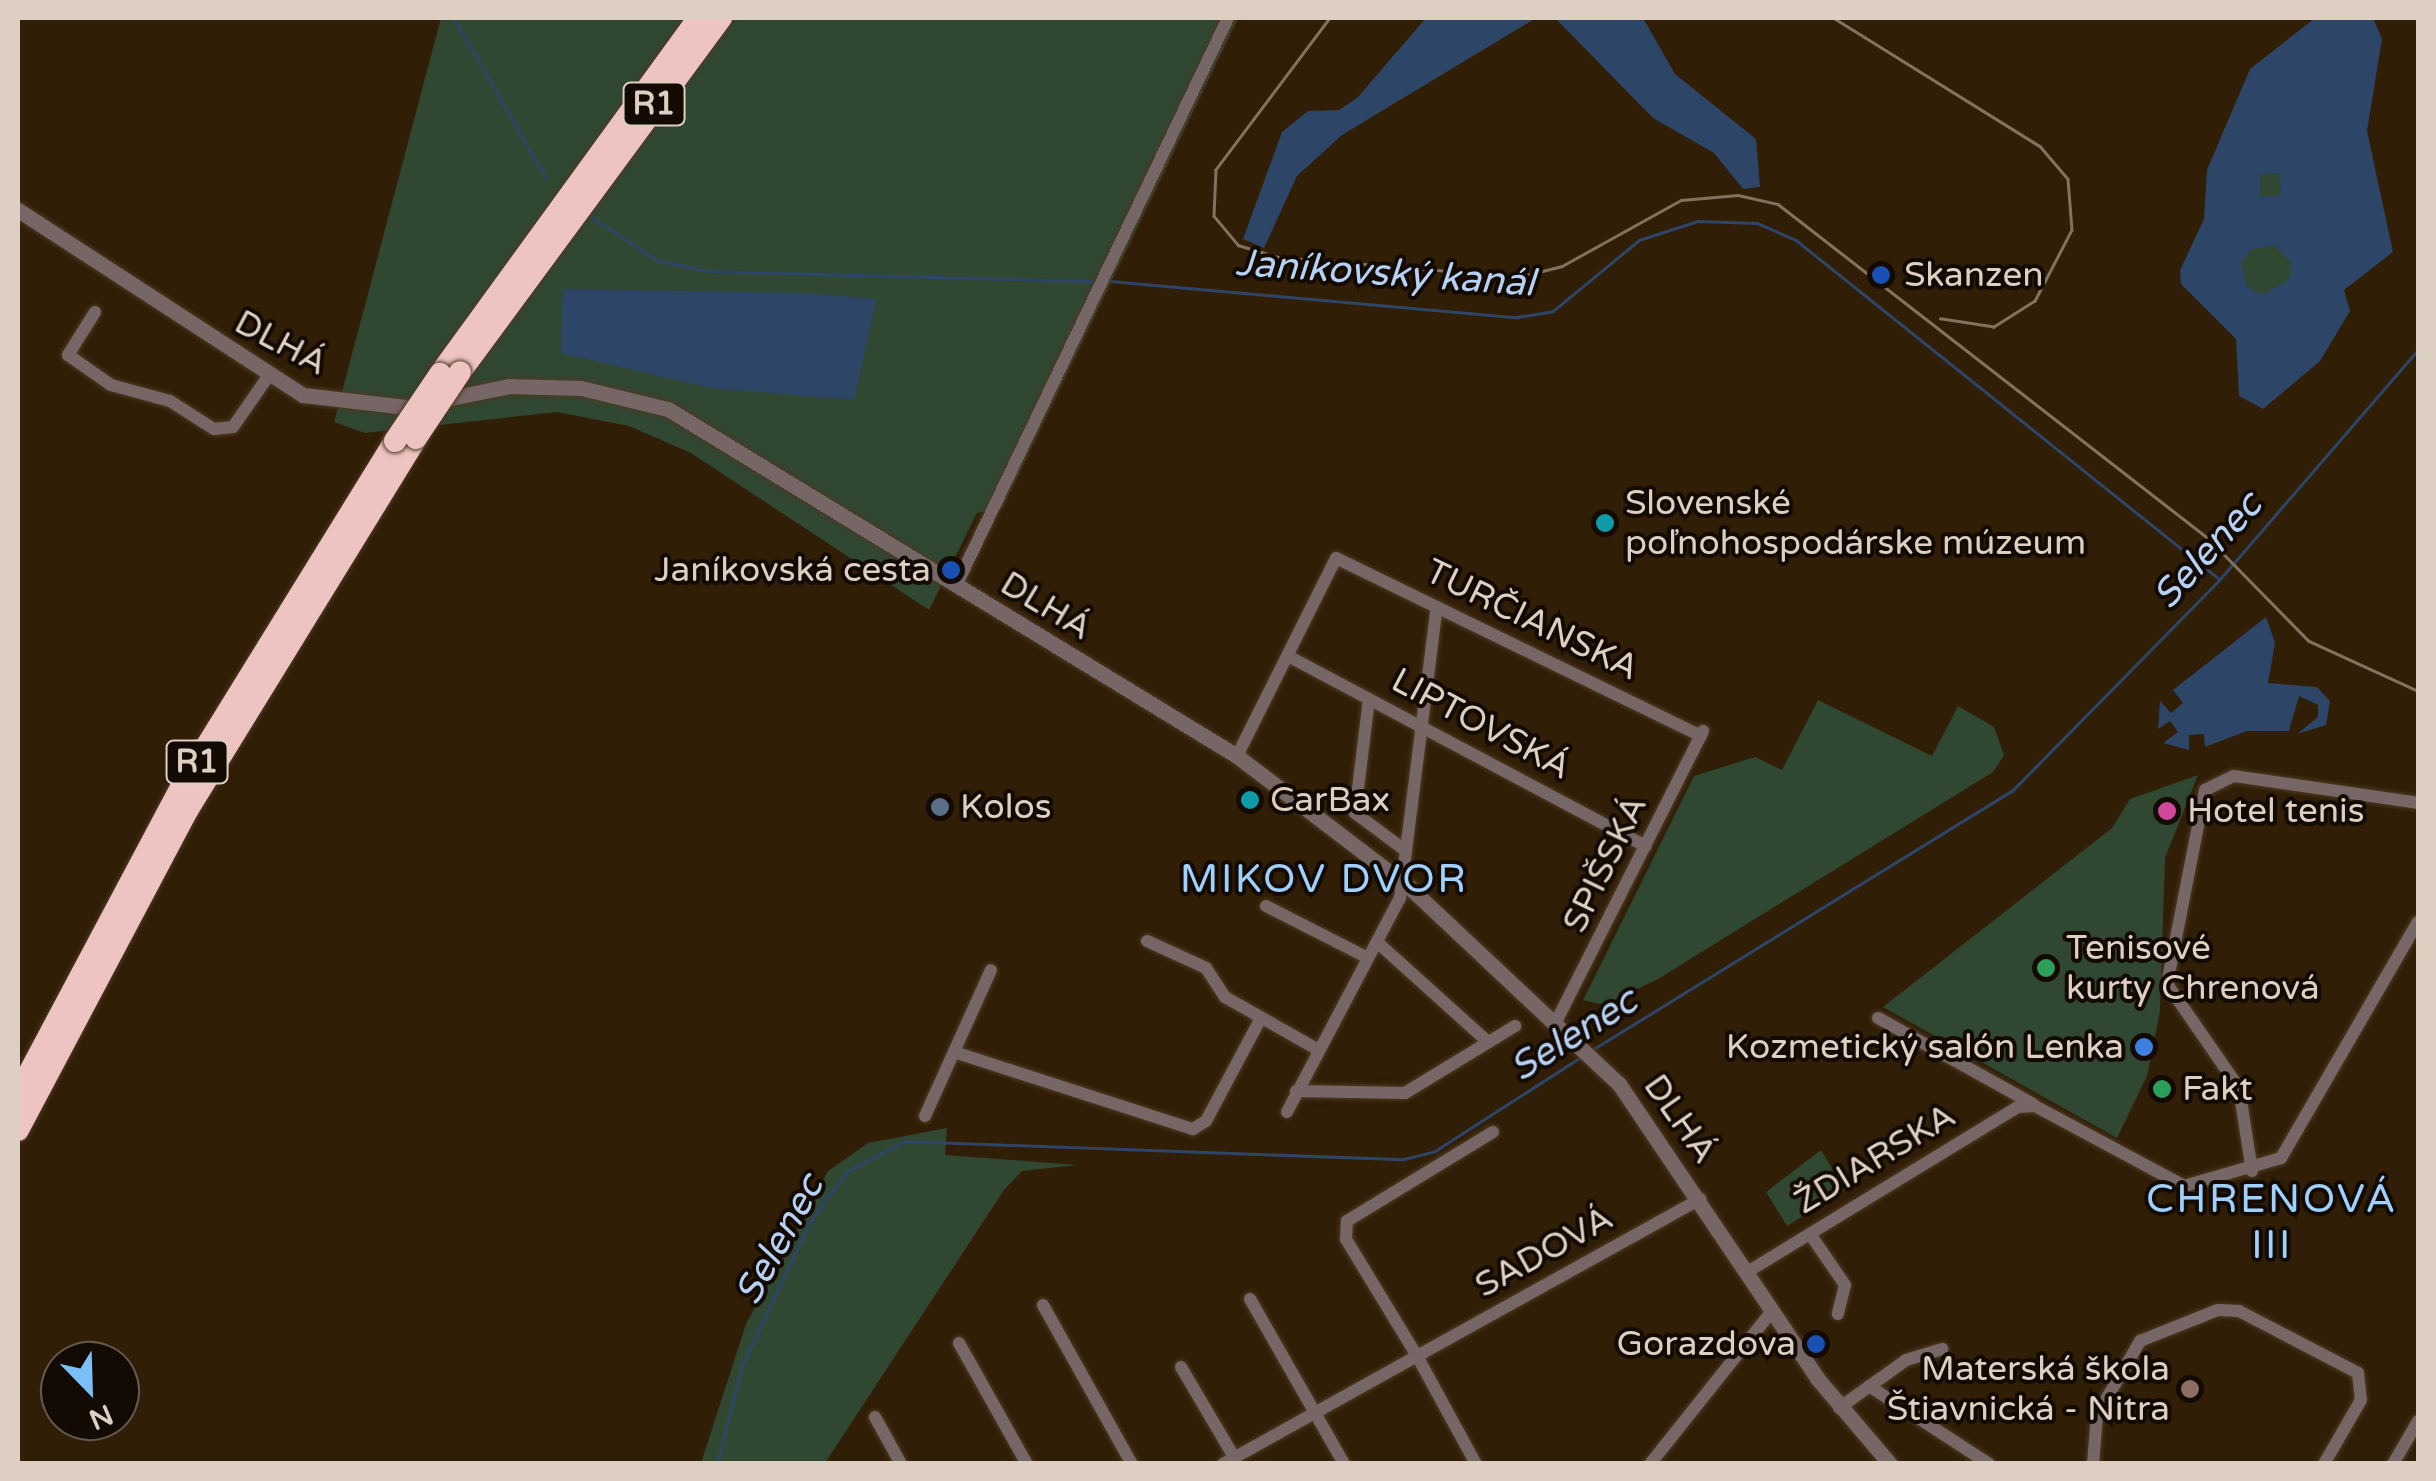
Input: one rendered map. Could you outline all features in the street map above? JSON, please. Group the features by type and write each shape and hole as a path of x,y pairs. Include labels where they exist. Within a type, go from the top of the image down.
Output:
{"highway":[{"name":"R1","path":"18,1094 182,786 450,373 699,18"},
{"name":"R1","path":"450,373 721,18"},
{"name":"R1","path":"18,1130 197,794 406,440"}],"street":[{"path":"956,586 1228,18"},
{"name":"DLHÁ","path":"18,210 267,378 349,406 406,407 509,386 625,395 720,439 1238,756 1402,881 1596,1059 1700,1199 1839,1408 1881,1460"},
{"path":"95,312 68,354 111,385 170,401 214,428 232,427 267,378"},
{"name":"TURČIANSKA","path":"1288,656 1336,558 1702,734"},
{"path":"1287,1112 1317,1048 1377,942 1402,881 1438,608"},
{"path":"1238,756 1288,656"},
{"name":"LIPTOVSKÁ","path":"1288,656 1646,846"},
{"path":"1369,699 1355,812 1406,851"},
{"name":"SPIŠSKÁ","path":"1556,1020 1702,734"},
{"path":"2418,802 2234,776 2205,790 2167,984 2239,1088 2252,1170 2281,1158 2302,1135 2418,922"},
{"path":"1266,906 1368,958"},
{"path":"1147,941 1206,968 1226,997 1317,1048"},
{"path":"1377,942 1488,1042"},
{"path":"925,1116 992,970"},
{"path":"954,1052 1192,1129 1206,1121 1260,1018"},
{"name":"ŽDIARSKA","path":"1878,1018 2184,1186 2252,1170"},
{"path":"1296,1092 1405,1093 1515,1026"},
{"name":"ŽDIARSKA","path":"1749,1271 2035,1106"},
{"path":"1476,1464 1346,1239 1347,1221 1493,1132"},
{"name":"SADOVÁ","path":"1228,1460 1700,1199"},
{"path":"1810,1234 1845,1286 1838,1314"},
{"path":"1250,1299 1344,1464"},
{"path":"1043,1306 1132,1464"},
{"path":"1650,1464 1773,1310"},
{"path":"2093,1464 2098,1415 2140,1341 2218,1310 2239,1311 2358,1374 2361,1400 2324,1464"},
{"path":"959,1343 1027,1464"},
{"path":"1839,1408 1869,1386 1942,1349"},
{"path":"1182,1368 1228,1460"},
{"path":"1869,1386 1989,1464"},
{"path":"875,1417 902,1464"},
{"path":"2393,1464 2418,1422"}],"green space":[{"path":"441,18 1238,18 1002,508 977,513 929,610 691,453 629,426 557,412 365,433 334,422"},
{"path":"2270,171 2284,180 2285,186 2276,200 2270,201 2256,192 2255,186 2264,172"},
{"path":"2266,244 2284,252 2292,270 2284,288 2266,296 2248,288 2240,270 2248,252"},
{"path":"1818,700 1932,756 1958,706 1994,727 2004,755 1993,772 1658,979 1604,1005 1583,1000 1694,776 1755,757 1782,770"},
{"name":"Tenisové kurty Chrenová","path":"2198,775 2165,858 2160,1011 2147,1076 2117,1138 1883,1007 2112,828 2130,799"},
{"path":"947,1128 945,1155 1078,1165 1022,1171 1004,1190 825,1463 701,1463 746,1324 828,1171 868,1143"},
{"path":"1821,1150 1845,1190 1787,1226 1766,1192"}],"water":[{"path":"1426,18 1536,18 1342,135 1297,176 1264,248 1243,239 1282,132 1308,111 1339,110 1357,98"},
{"path":"1555,18 1643,18 1675,74 1756,139 1760,187 1743,189 1714,153 1653,118"},
{"path":"2315,18 2373,18 2382,39 2367,131 2393,252 2344,290 2350,311 2320,361 2263,409 2239,396 2236,339 2181,284 2180,270 2204,219 2207,170 2250,69","holes":["2279,173 2281,195 2260,197 2260,174","2274,245 2291,262 2290,279 2262,295 2247,287 2241,264 2250,250"]},
{"path":"563,289 805,293 876,299 854,400 711,388 561,353"},
{"path":"2266,617 2275,643 2268,683 2317,687 2330,701 2326,725 2297,734 2318,717 2318,705 2299,696 2289,731 2247,731 2205,747 2204,734 2189,735 2189,750 2163,743 2178,732 2170,721 2158,729 2160,701 2171,713 2183,703 2173,690"}],"waterway":[{"name":"Janíkovský kanál","path":"454,18 546,178"},
{"name":"Janíkovský kanál","path":"590,216 657,260 707,271 1097,281"},
{"name":"Janíkovský kanál","path":"1110,281 1517,317 1553,311 1639,240 1698,221 1757,223 1796,240 2218,578"},
{"name":"Selenec","path":"1592,1050 2012,791 2220,579 2418,350"},
{"path":"717,1464 742,1366 811,1220 846,1172 905,1141 1404,1159 1435,1151 1581,1057"}],"railway":[{"path":"1330,18 1216,170 1214,216 1238,245 1278,257 1519,277 1562,266 1681,200 1738,195 1778,204 2208,538 2309,641 2418,691"},
{"path":"1834,18 2040,146 2068,179 2072,230 2035,301 1994,327 1941,319"}],"place":[{"name":"Skanzen","path":"1881,275"},
{"name":"Slovenské poľnohospodárske múzeum","path":"1605,523"},
{"name":"Janíkovská cesta","path":"951,570"},
{"name":"CarBax","path":"1250,800"},
{"name":"Kolos","path":"940,807"},
{"name":"Hotel tenis","path":"2167,811"},
{"name":"Tenisové kurty Chrenová","path":"2046,968"},
{"name":"Kozmetický salón Lenka","path":"2144,1047"},
{"name":"Fakt","path":"2162,1089"},
{"name":"Gorazdova","path":"1816,1344"},
{"name":"Materská škola Štiavnická - Nitra","path":"2190,1389"}],"district":[{"name":"MIKOV DVOR","path":"1324,879"},
{"name":"CHRENOVÁ III","path":"2272,1222"}]}
